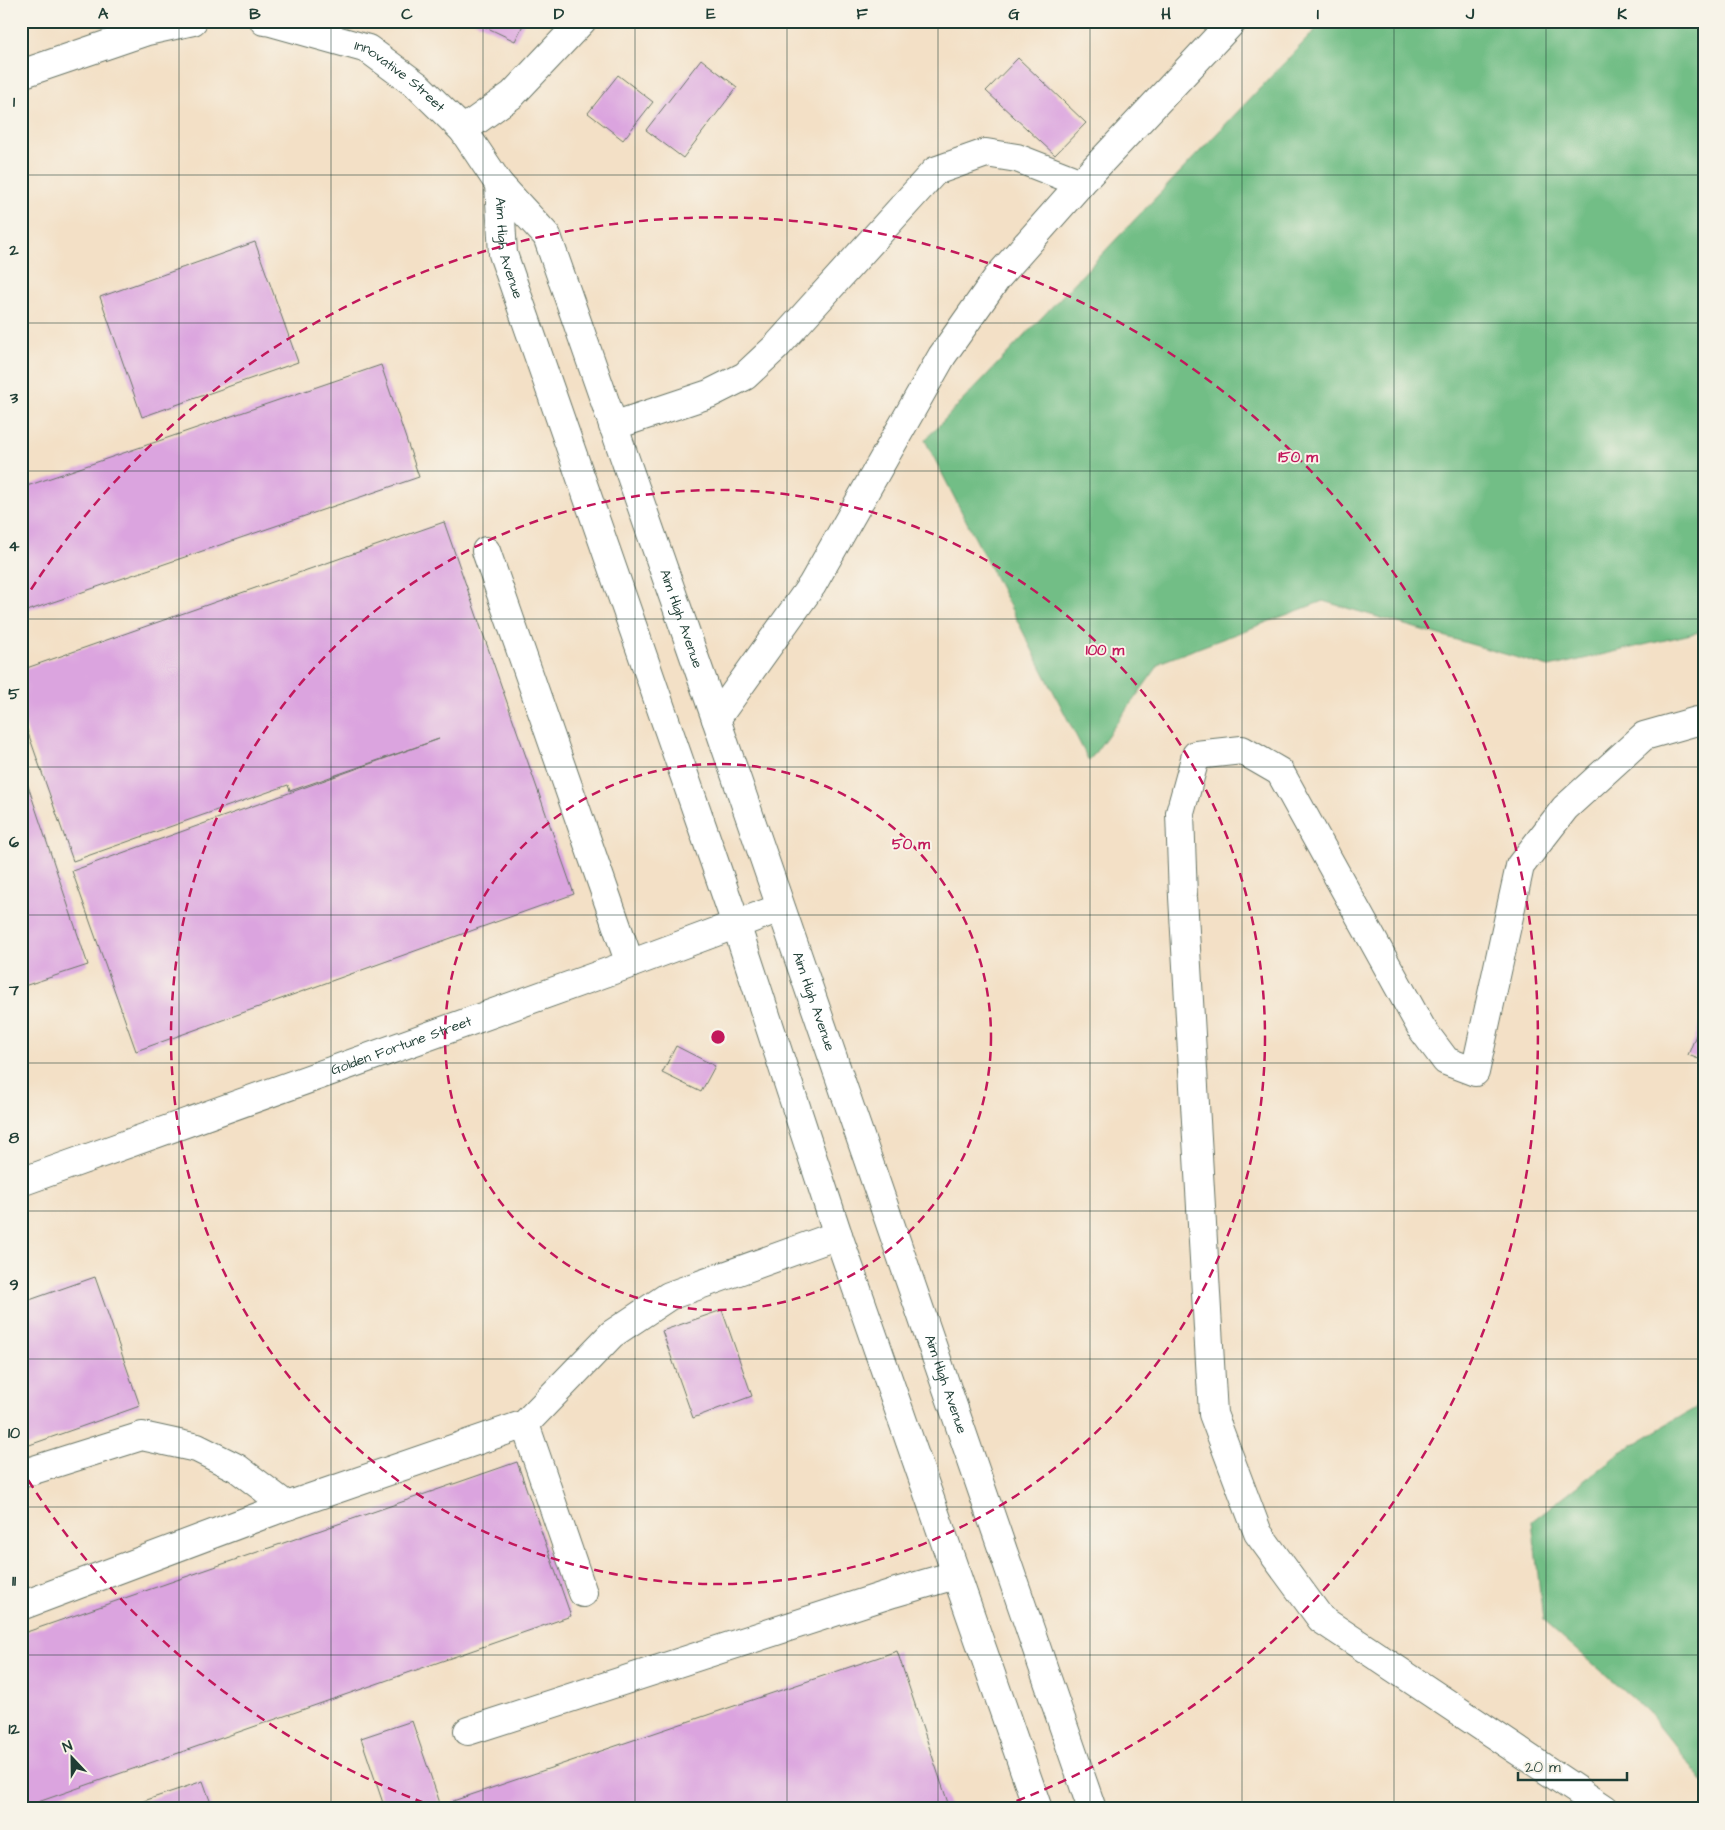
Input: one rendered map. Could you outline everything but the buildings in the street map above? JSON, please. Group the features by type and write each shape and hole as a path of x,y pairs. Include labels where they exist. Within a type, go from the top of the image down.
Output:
{"street":[{"path":"21,74 147,31 193,21"},
{"name":"Innovative Street","path":"264,21 368,49 418,86 463,130 499,184"},
{"path":"463,130 512,96 582,21"},
{"path":"716,720 812,585 942,356 997,278 1227,23"},
{"path":"613,426 709,394 746,376 776,347 935,171 986,153 1017,158 1081,183"},
{"name":"Aim High Avenue","path":"499,184 547,236 1092,1809"},
{"name":"Aim High Avenue","path":"499,184 503,254 736,924 838,1235 1038,1809"},
{"path":"486,551 630,964"},
{"path":"1605,1809 1321,1619 1258,1532 1213,1414 1183,897 1180,813 1196,755 1242,750 1280,772 1422,1029 1446,1061 1475,1072 1520,866 1565,808 1644,736 1697,721 1704,723"},
{"name":"Golden Fortune Street","path":"21,1182 630,964 780,908"},
{"path":"21,1606 287,1506 524,1424 612,1334 669,1296 838,1235"},
{"path":"524,1424 583,1593"},
{"path":"21,1474 142,1436 196,1448 237,1468 287,1506"},
{"path":"468,1732 893,1593 955,1575"}],"green space":[{"path":"1324,21 1704,21 1704,631 1549,667 1323,601 1161,662 1089,761 925,440"},
{"path":"1704,1403 1704,1782 1646,1710 1543,1620 1532,1521 1621,1452"}]}
